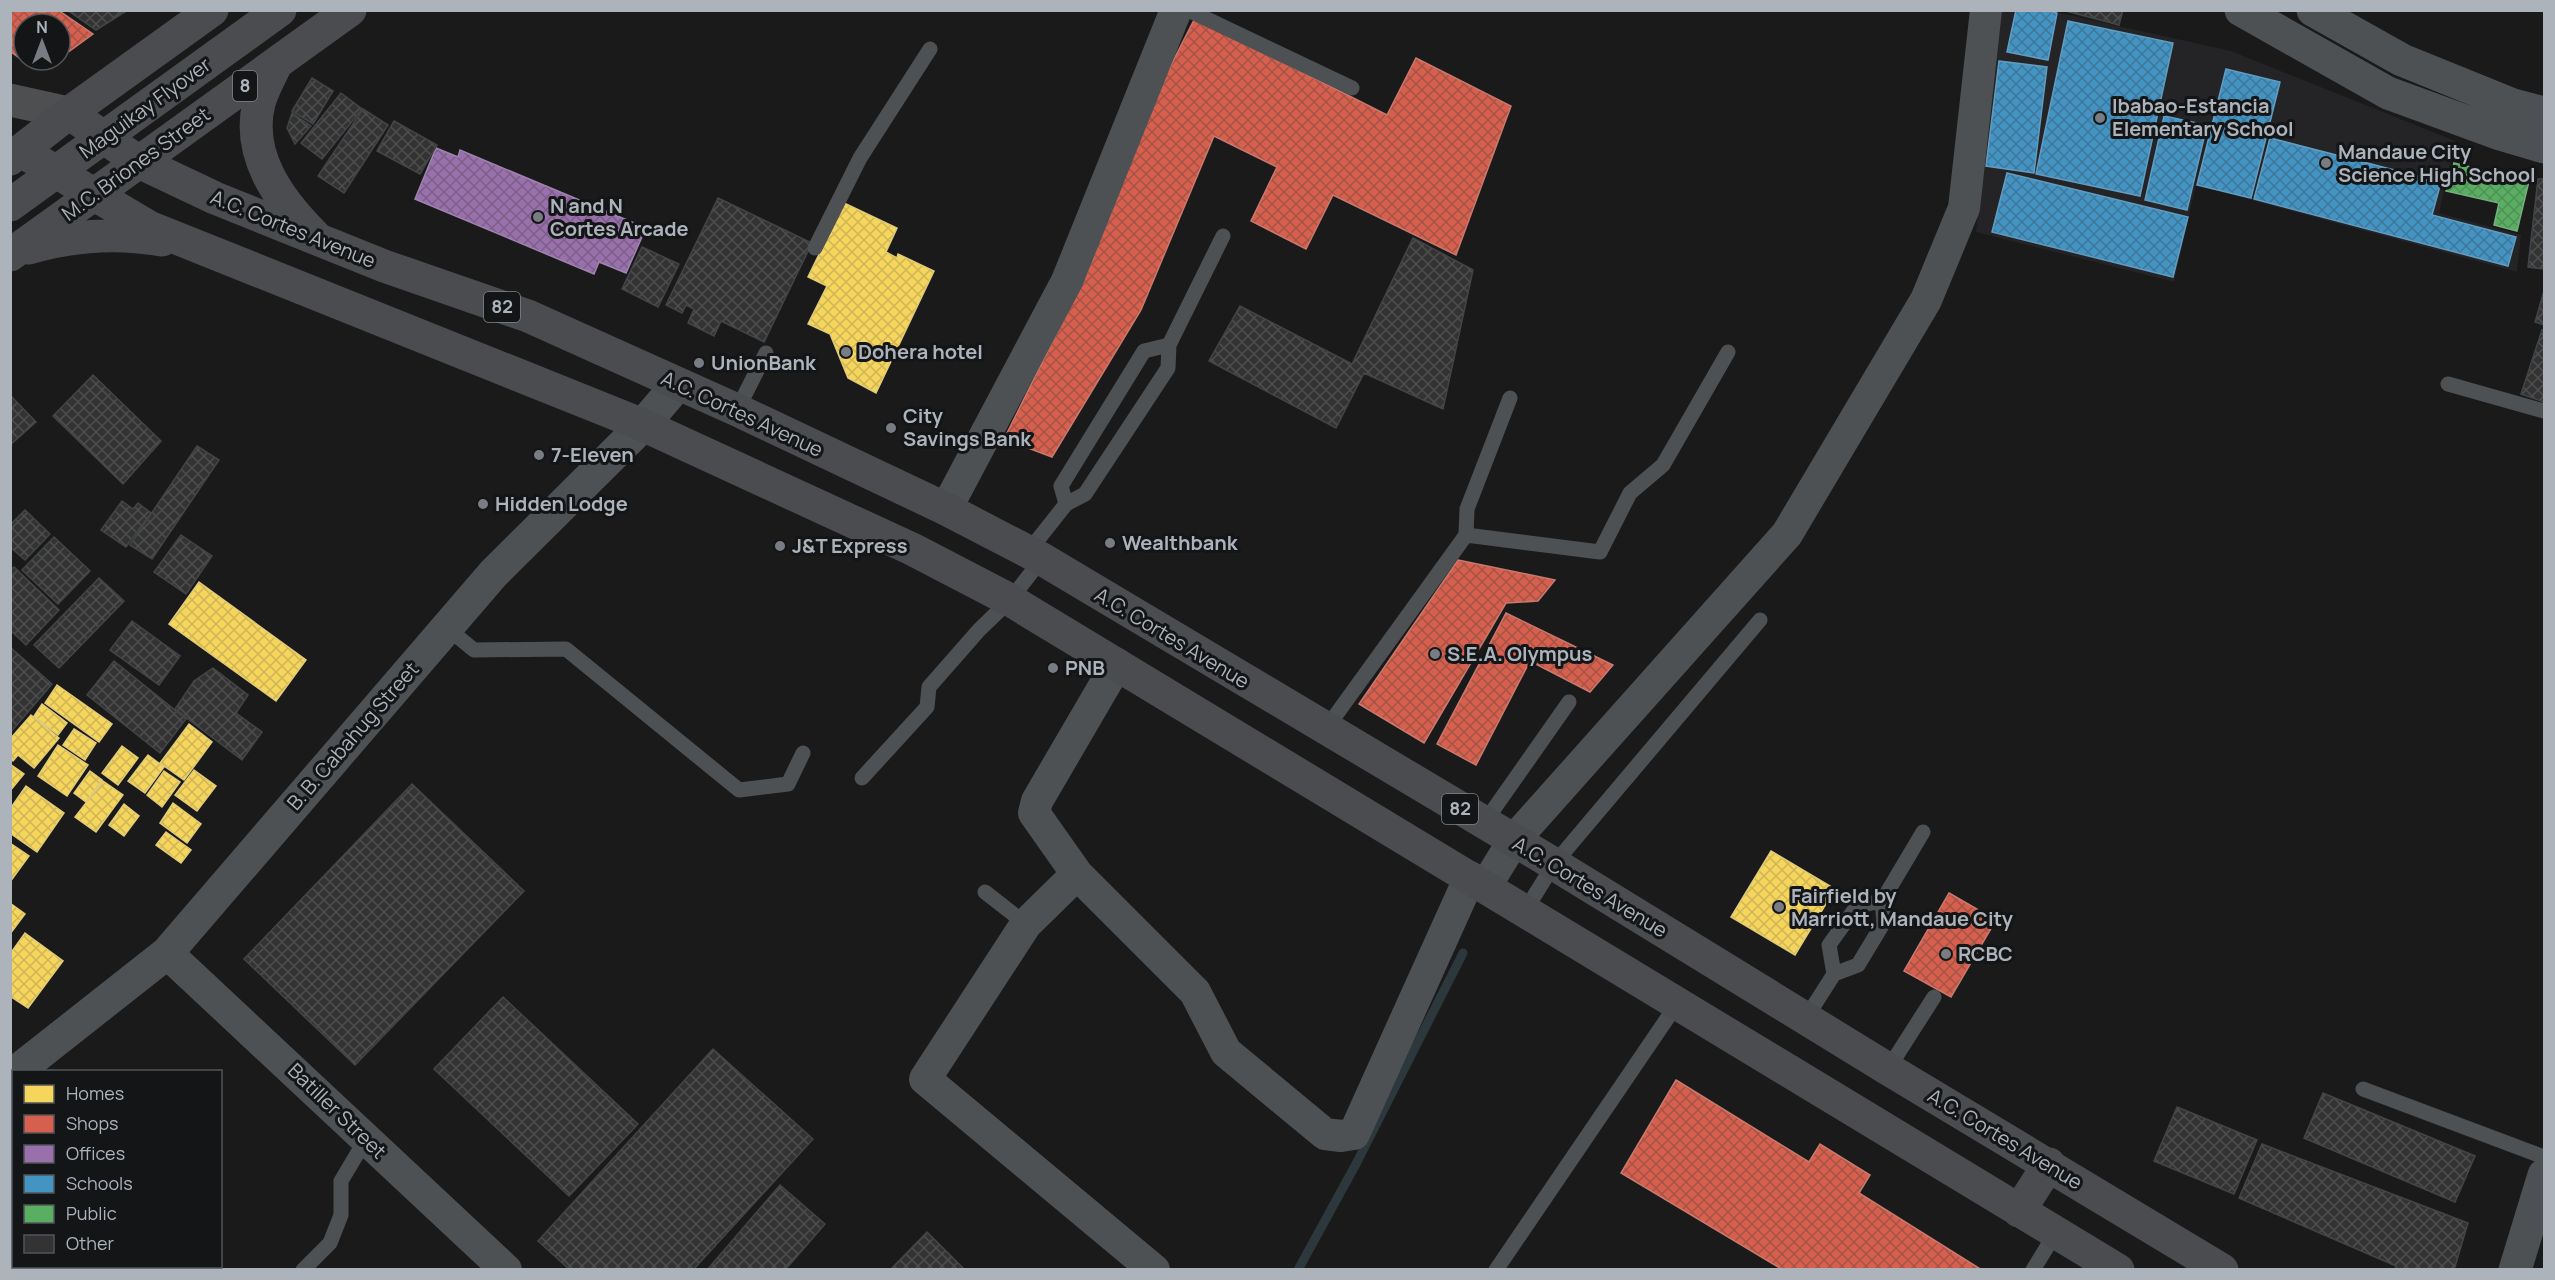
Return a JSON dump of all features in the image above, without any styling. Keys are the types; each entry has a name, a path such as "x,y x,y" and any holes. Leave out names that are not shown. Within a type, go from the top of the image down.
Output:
{"main road":[{"path":"212,10 188,20 69,113 14,149 149,226 644,425 912,549 1010,600 2118,1269"},
{"name":"Maguikay Flyover","path":"10,205 280,10"},
{"name":"M.C. Briones Street","path":"12,254 350,10"},
{"path":"276,64 262,94 258,112 256,131 262,162 284,202 322,242"},
{"path":"10,100 69,113"},
{"name":"A.C. Cortes Avenue","path":"69,113 139,162 215,198 322,242 528,316 737,410 946,509 1035,556 1554,864 1888,1070 2222,1269"},
{"path":"12,254 62,240 98,235 140,236 196,246"},
{"path":"2019,1211 2049,1164"}],"street":[{"path":"946,509 1067,281 1176,10"},
{"path":"1117,664 1037,801 1034,813 1077,874 1195,992 1226,1052 1325,1134 1341,1136 1354,1134 1477,882 1787,534 1926,300 1964,208 1986,10"},
{"path":"2241,10 2388,93 2500,134 2544,147"},
{"path":"2313,10 2402,60 2513,105 2544,112"},
{"path":"2500,134 2513,105"},
{"name":"B. B. Cabahug Street","path":"17,1070 167,953 493,574 644,425 678,385"},
{"path":"1077,874 1026,924 925,1079 1154,1269"},
{"name":"Batiller Street","path":"167,953 506,1269"},
{"path":"2515,1269 2544,1175"}],"lane":[{"path":"1188,10 1352,88"},
{"path":"815,248 860,158 930,49"},
{"path":"862,778 927,707 929,687 979,630 1010,600 1066,504 1085,494 1111,456 1168,368 1169,345 1222,236"},
{"path":"1066,504 1061,486 1144,351 1169,345"},
{"path":"1466,535 1600,552 1630,493 1663,465 1728,352"},
{"path":"737,410 766,353"},
{"path":"2448,384 2544,411"},
{"path":"1325,730 1466,535 1467,509 1510,398"},
{"path":"1087,443 1111,456"},
{"path":"1526,911 1554,864 1760,620"},
{"path":"446,627 474,650 566,649 739,790 788,784 803,753"},
{"path":"1484,823 1569,702"},
{"path":"1806,1018 1834,974 1858,965 1884,922 1882,901 1923,832"},
{"path":"985,892 1026,924"},
{"path":"1834,974 1829,945 1857,906 1882,901"},
{"path":"1888,1070 1934,998"},
{"path":"1496,1269 1677,1004"},
{"path":"2363,1089 2544,1157"},
{"path":"303,1269 330,1243 340,1215 340,1181 366,1139"},
{"path":"2033,1269 2056,1232"}],"shaded area":[{"name":"Ibabao-Estancia Elementary School","path":"2046,10 2231,51 2455,141 2439,213 2521,235 2517,272 2196,185 2174,282 1976,232 1998,11"}],"building: Homes":[{"path":"844,203 897,228 886,252 897,258 898,254 934,271 876,393 848,378 830,334 808,324 827,286 808,277"},
{"path":"199,582 306,660 276,701 169,624"},
{"path":"57,685 112,724 99,742 45,703"},
{"path":"42,704 67,723 58,735 34,716"},
{"path":"31,715 59,738 34,768 18,755 13,761 10,760 10,739"},
{"path":"189,724 212,742 184,780 160,763"},
{"path":"74,729 96,743 85,760 63,745"},
{"path":"58,745 88,765 67,796 38,776"},
{"path":"122,746 138,758 118,785 102,773"},
{"path":"148,755 164,767 145,793 128,781"},
{"path":"10,764 24,774 10,791"},
{"path":"194,770 216,786 197,811 175,795"},
{"path":"90,771 102,780 86,802 74,793"},
{"path":"164,771 180,782 162,807 147,795"},
{"path":"103,781 123,795 96,832 75,817"},
{"path":"26,786 64,813 37,852 10,833 10,809"},
{"path":"173,803 201,824 187,843 160,823"},
{"path":"124,804 139,816 124,836 109,825"},
{"path":"166,832 191,850 181,863 156,845"},
{"path":"10,843 29,856 10,882"},
{"path":"1771,851 1835,889 1795,955 1731,917"},
{"path":"10,903 25,914 10,934"},
{"path":"25,933 63,961 28,1008 10,996 10,954"}],"building: Shops":[{"path":"10,10 58,10 61,12 12,12 12,52 10,51"},
{"path":"1195,18 1387,115 1416,58 1511,106 1456,255 1333,195 1306,249 1251,221 1277,167 1214,136 1141,310 1052,457 1004,439 1089,268 1150,106"},
{"path":"72,20 93,34 72,49"},
{"name":"S.E.A. Olympus","path":"1458,560 1555,580 1538,601 1506,603 1424,743 1359,704"},
{"path":"1506,613 1613,665 1590,692 1530,661 1476,765 1437,744"},
{"path":"1949,893 1996,920 1951,997 1904,971"},
{"path":"1676,1080 1809,1162 1820,1144 1870,1175 1859,1193 1982,1270 1783,1270 1621,1173"}],"building: Offices":[{"name":"N and N Cortes Arcade","path":"436,148 458,157 460,150 646,228 626,273 599,262 594,274 415,199"}],"building: Schools":[{"path":"2016,10 2044,10 2057,13 2048,60 2007,52"},
{"path":"2068,21 2173,43 2140,196 2036,174"},
{"path":"1999,61 2047,67 2034,173 1986,166"},
{"path":"2226,69 2280,82 2251,198 2197,185"},
{"path":"2164,116 2207,125 2187,210 2145,200"},
{"path":"2270,138 2441,182 2432,215 2516,237 2508,266 2254,199"},
{"path":"2007,173 2188,217 2173,277 1992,232"}],"building: Public":[{"path":"2454,163 2529,181 2517,231 2494,225 2499,203 2446,191"}],"building: Other":[{"path":"67,10 128,10 96,30"},
{"path":"2062,10 2123,10 2119,25"},
{"path":"312,78 333,91 313,124 292,111"},
{"path":"341,93 362,109 322,159 301,143"},
{"path":"363,109 388,125 344,193 318,176"},
{"path":"292,113 311,126 295,144 287,128"},
{"path":"394,121 437,145 420,174 377,151"},
{"path":"2538,179 2544,179 2544,269 2528,267"},
{"path":"718,198 812,243 764,342 721,321 714,336 688,323 694,309 686,305 682,313 666,305"},
{"path":"1413,238 1473,270 1443,409 1364,373 1336,428 1209,361 1240,306 1352,364"},
{"path":"642,247 679,264 658,307 622,289"},
{"path":"2544,291 2544,325 2535,322"},
{"path":"2542,330 2544,331 2544,402 2521,394"},
{"path":"93,375 161,441 123,484 53,416"},
{"path":"10,395 36,422 10,445"},
{"path":"197,446 219,460 152,559 130,545"},
{"path":"122,501 133,509 138,503 151,513 126,547 101,530"},
{"path":"25,510 50,534 25,560 10,547 10,525"},
{"path":"181,535 212,556 186,594 154,572"},
{"path":"54,537 90,571 58,604 22,570"},
{"path":"14,567 59,610 26,645 10,630 10,570"},
{"path":"99,578 124,601 59,668 34,645"},
{"path":"132,621 180,656 159,685 110,650"},
{"path":"10,647 52,684 10,733"},
{"path":"114,661 186,719 160,753 87,695"},
{"path":"213,668 248,695 236,713 262,732 242,760 175,709 194,681"},
{"path":"412,784 524,891 355,1065 244,959"},
{"path":"503,997 638,1124 569,1196 434,1069"},
{"path":"713,1049 813,1139 693,1270 570,1270 538,1241"},
{"path":"2323,1093 2475,1156 2455,1202 2304,1138"},
{"path":"2177,1107 2257,1140 2234,1194 2154,1161"},
{"path":"2262,1144 2468,1223 2454,1270 2395,1270 2396,1266 2239,1198"},
{"path":"780,1185 825,1224 785,1270 707,1270"},
{"path":"927,1232 965,1270 890,1270"}],"waterway":[{"path":"1298,1270 1356,1164 1463,953"}],"place":[{"name":"Ibabao-Estancia Elementary School","path":"2100,118"},
{"name":"Mandaue City Science High School","path":"2326,163"},
{"name":"N and N Cortes Arcade","path":"538,217"},
{"name":"Dohera hotel","path":"846,352"},
{"name":"UnionBank","path":"699,363"},
{"name":"City Savings Bank","path":"891,428"},
{"name":"7-Eleven","path":"539,455"},
{"name":"Hidden Lodge","path":"483,504"},
{"name":"Wealthbank","path":"1110,543"},
{"name":"J&T Express","path":"780,546"},
{"name":"S.E.A. Olympus","path":"1435,654"},
{"name":"PNB","path":"1053,668"},
{"name":"Fairfield by Marriott, Mandaue City","path":"1779,907"},
{"name":"RCBC","path":"1946,954"}]}
